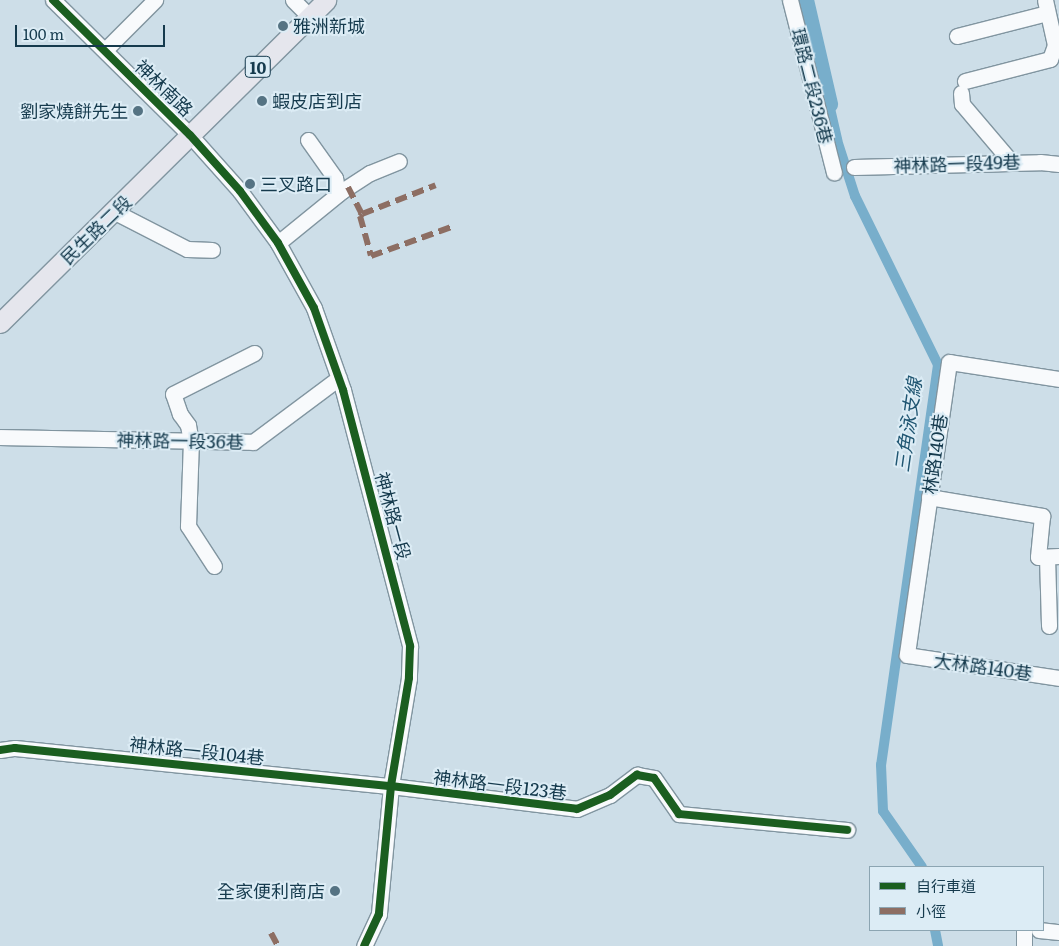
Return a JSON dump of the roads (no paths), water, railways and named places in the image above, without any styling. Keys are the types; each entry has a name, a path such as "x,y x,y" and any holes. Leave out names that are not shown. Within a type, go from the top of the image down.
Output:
{"main road":[{"name":"10","path":"190,135 326,0"},
{"name":"民生路二段","path":"0,323 115,212 190,135"}],"street":[{"name":"神林南路","path":"53,0 190,135"},
{"path":"105,50 155,0"},
{"path":"294,0 310,17"},
{"name":"環路二段236巷","path":"790,0 834,172"},
{"path":"957,36 1046,6 1055,45 1050,59 963,87 962,104 1012,163"},
{"name":"神林路一段","path":"190,135 240,191 278,243 314,308 339,378 410,646 409,678 391,786 379,914 364,946"},
{"path":"308,140 335,178 338,194"},
{"path":"278,243 338,194 370,173 399,161"},
{"name":"神林路一段49巷","path":"854,167 1012,163 1059,164"},
{"path":"115,212 187,249 212,250"},
{"path":"214,566 188,526 191,442 188,425 180,414 173,394 254,353"},
{"name":"林路140巷","path":"907,655 949,362 1059,379"},
{"name":"神林路一段36巷","path":"0,437 253,442 339,378"},
{"path":"929,497 1042,516 1038,557 1053,557 1049,626"},
{"name":"大林路140巷","path":"907,655 1059,678"},
{"name":"神林路一段104巷","path":"0,750 15,748 391,786"},
{"name":"神林路一段123巷","path":"391,786 577,809 610,795 637,775 654,778 679,814 847,830"},
{"path":"1044,930 1059,932"},
{"path":"1024,931 1024,946"}],"waterway":[{"name":"三角泳支線","path":"805,0 829,104"},
{"name":"三角泳支線","path":"829,104 837,140 855,196 938,365 881,765 883,811 921,866"},
{"name":"三角泳支線","path":"935,931 938,946"}],"place":[{"name":"雅洲新城","path":"283,26"},
{"name":"蝦皮店到店","path":"262,101"},
{"name":"劉家燒餅先生","path":"138,111"},
{"name":"三叉路口","path":"250,184"},
{"name":"全家便利商店","path":"335,891"}]}
